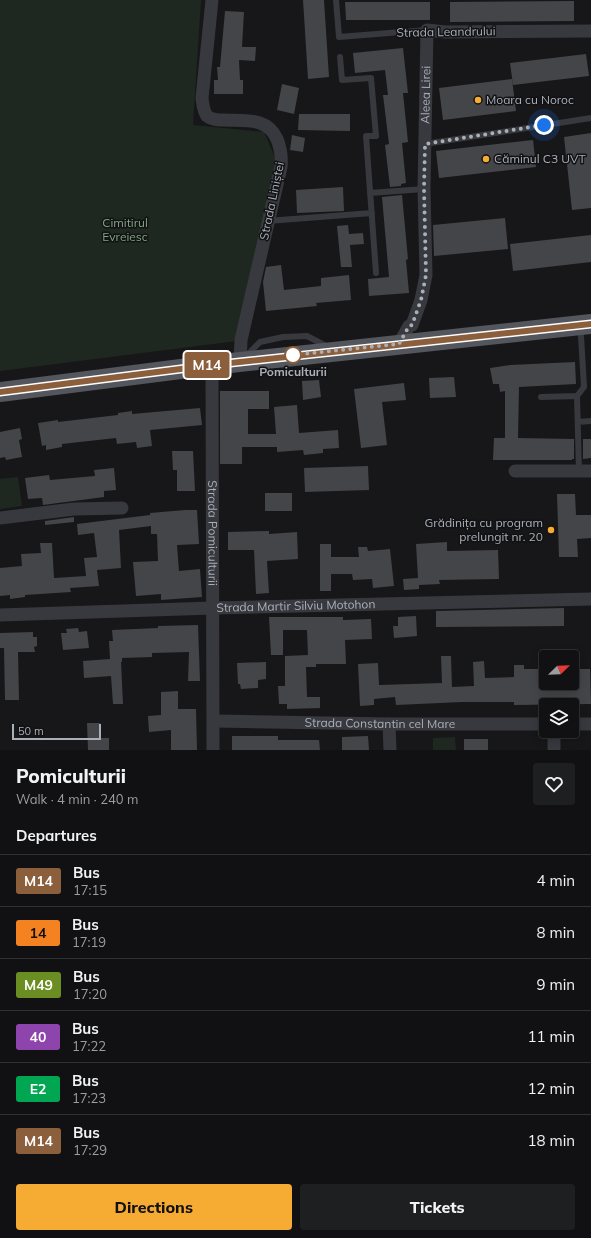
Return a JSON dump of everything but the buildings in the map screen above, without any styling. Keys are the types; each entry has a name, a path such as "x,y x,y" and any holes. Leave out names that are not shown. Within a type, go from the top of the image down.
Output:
{"main road":[{"path":"0,392 212,365 399,344 586,330"}],"street":[{"name":"Strada Liniștei","path":"212,0 202,98 204,112 215,120 254,121 262,123 275,135 279,145 282,161 267,221 241,340 240,362"},
{"name":"Strada Leandrului","path":"427,30 445,32 591,31"},
{"name":"Aleea Lirei","path":"399,344 409,326 412,325 421,300 426,275 424,189 427,30"},
{"name":"Strada Pomiculturii","path":"212,365 213,750"},
{"path":"515,471 585,471"},
{"path":"0,518 74,509 122,508"},
{"name":"Strada Martir Silviu Motohon","path":"0,615 213,608 591,599"},
{"name":"Strada Constantin cel Mare","path":"214,721 389,724 539,724"},
{"path":"389,724 390,750"},
{"path":"579,724 591,724"},
{"path":"554,738 554,750"}],"lane":[{"name":"Strada Leandrului","path":"336,0 339,37 427,30"},
{"path":"340,57 342,80 371,78 376,136 366,136 376,273"},
{"path":"425,144 591,118"},
{"path":"370,193 424,189"},
{"path":"267,221 372,213"},
{"path":"585,471 578,422 577,396 584,387 586,330"},
{"path":"541,397 577,396"},
{"path":"578,422 591,421"}],"green space":[{"name":"Cimitirul Evreiesc","path":"0,0 201,0 193,125 264,132 277,162 237,341 0,371"},
{"path":"18,477 22,506 0,509 0,479"},
{"path":"455,737 456,750 433,750 433,738"}],"bus line":[{"name":"M14","path":"0,392 212,365 591,324"}],"place":[{"name":"Moara cu Noroc","path":"478,100"},
{"name":"Căminul C3 UVT","path":"486,159"},
{"name":"Pomiculturii","path":"293,355"},
{"name":"Grădinița cu program prelungit nr. 20","path":"551,530"}],"route":[{"path":"293,355 399,344 409,326 412,325 421,300 426,275 424,189 425,144 544,125"}]}
